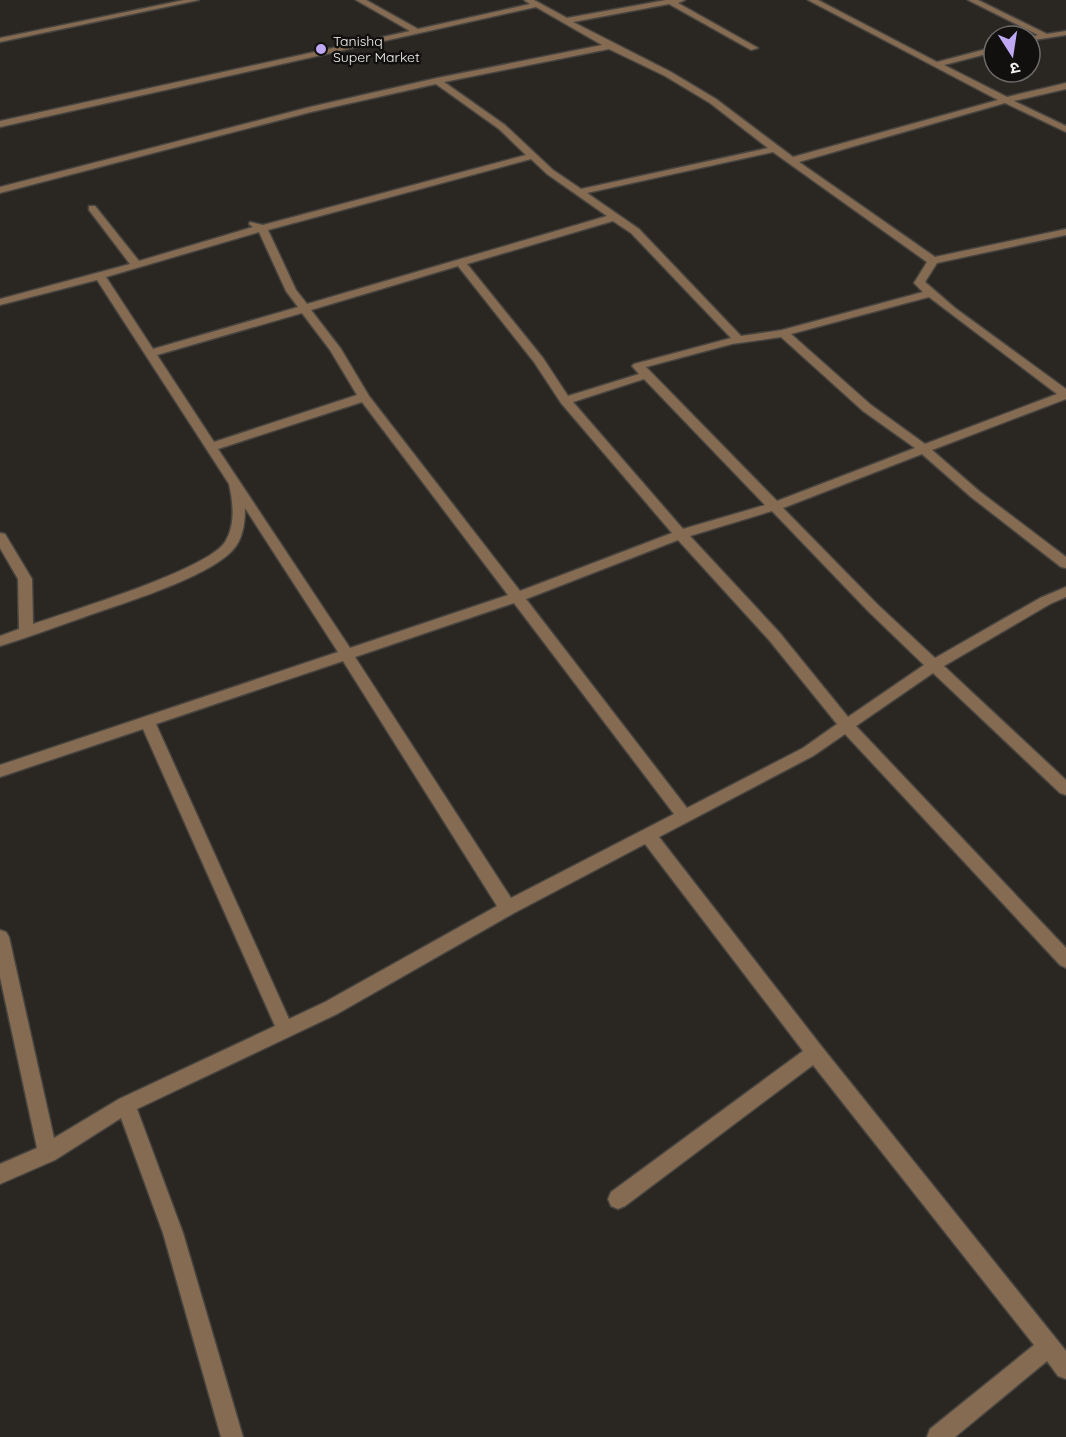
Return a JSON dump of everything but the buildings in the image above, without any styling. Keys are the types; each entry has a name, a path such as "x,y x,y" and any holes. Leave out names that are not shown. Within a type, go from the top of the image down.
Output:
{"street":[{"path":"0,40 195,0"},
{"path":"360,0 418,32"},
{"path":"812,0 1066,129"},
{"path":"972,0 1045,36"},
{"path":"566,21 673,1 754,48"},
{"path":"0,124 418,32 532,2 610,46 668,74 713,101 791,161 933,261"},
{"path":"1042,37 1066,33"},
{"path":"0,190 299,113 437,81 610,46"},
{"path":"936,64 982,52"},
{"path":"437,81 502,128 550,172 635,231 739,340"},
{"path":"791,161 1006,100 1066,86"},
{"path":"581,192 775,149"},
{"path":"0,302 100,276 257,225 533,156"},
{"path":"92,208 136,264"},
{"path":"149,354 462,264 615,217"},
{"path":"257,225 291,291 335,349 364,397 684,816"},
{"path":"1066,232 933,261 919,283 1066,395"},
{"path":"462,264 539,360 565,401 774,636 847,726 1066,960"},
{"path":"100,276 347,655 508,908"},
{"path":"932,293 783,333 739,340 638,366 873,608 1066,789"},
{"path":"783,333 867,408 908,435 975,494 1066,564"},
{"path":"565,401 646,375"},
{"path":"0,771 148,723 516,597 681,534 776,506 1066,395"},
{"path":"211,447 364,397"},
{"path":"0,641 192,571 228,548 237,529 240,506 236,484"},
{"path":"0,537 25,579 26,632"},
{"path":"0,1174 48,1153 126,1105 331,1008 508,908 649,837 684,816 808,752 934,665 1045,601 1066,592"},
{"path":"148,723 285,1029"},
{"path":"649,837 815,1053 1066,1368"},
{"path":"0,937 48,1153"},
{"path":"618,1199 815,1053"},
{"path":"126,1105 173,1233 232,1437"},
{"path":"938,1437 1049,1346"}],"place":[{"name":"Tanishq Super Market","path":"321,49"}]}
